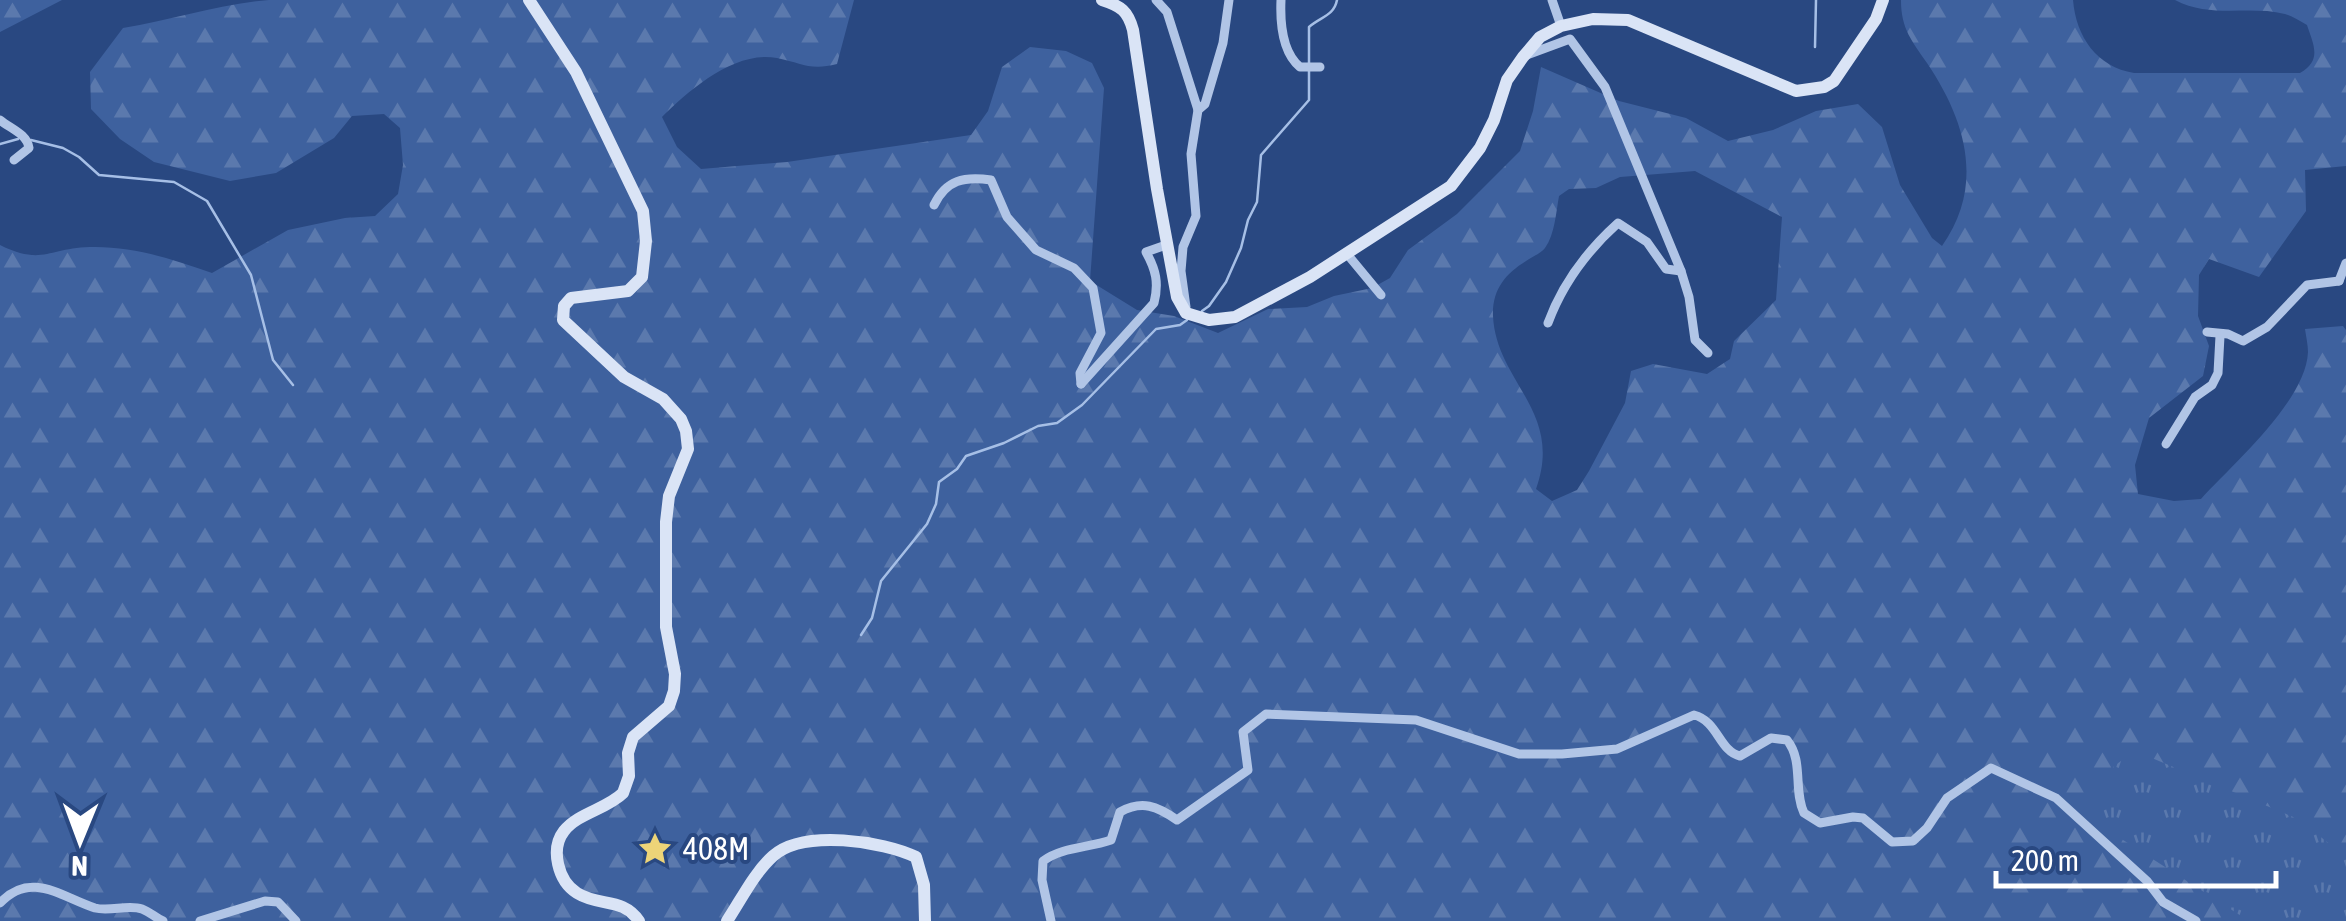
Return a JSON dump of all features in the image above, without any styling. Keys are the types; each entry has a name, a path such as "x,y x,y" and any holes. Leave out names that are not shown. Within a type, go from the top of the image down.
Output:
{"street":[{"path":"530,0 576,72 638,197 646,241 642,277 628,290 570,298 564,306 563,320 624,377 662,399 681,419 686,431 688,449 669,496 666,522 666,627 675,674 672,700 633,737 624,793 569,826 558,840 556,852 562,876 575,892 620,904 640,921"},
{"path":"1102,0 1129,14 1134,30 1177,298 1186,313 1210,320 1235,317 1347,254 1451,186 1480,148 1508,80 1524,56 1540,37 1561,26 1593,18 1641,23 1768,81 1796,91 1810,90 1834,81 1876,20 1883,0"},
{"path":"1156,0 1167,12 1198,110 1190,154 1196,216 1183,247 1181,271 1186,313"},
{"path":"1198,110 1205,104 1229,0"},
{"path":"1552,0 1561,26"},
{"path":"1279,1 1288,53 1296,65 1313,68"},
{"path":"1524,56 1566,39 1572,41 1605,87 1681,271 1695,340 1708,353"},
{"path":"0,120 27,140 29,148 14,160"},
{"path":"934,205 942,188 978,178 991,180 1006,218 1036,250 1074,268 1093,288 1101,334 1080,373 1081,384 1154,303 1156,273 1146,252 1166,246"},
{"path":"1548,323 1556,299 1618,224 1647,242 1666,269 1681,271"},
{"path":"1347,254 1381,295"},
{"path":"2338,281 2346,263"},
{"path":"2338,281 2346,292"},
{"path":"2208,332 2228,334 2243,341 2267,327 2307,285 2338,281"},
{"path":"2166,444 2195,397 2212,385 2218,372 2220,336"},
{"path":"1051,921 1042,880 1043,861 1055,852 1111,840 1120,812 1134,805 1162,809 1176,820 1212,798 1248,770 1243,732 1266,714 1416,720 1519,754 1617,749 1694,716 1704,718 1731,754 1740,756 1771,738 1786,740 1794,749 1804,813 1820,822 1863,818 1892,842 1905,843 1918,838 1947,798 1992,768 2056,798 2138,872 2163,902 2196,921"},
{"path":"727,921 772,857 789,844 824,842 894,846 916,857 922,868 924,921"},
{"path":"0,903 8,894 32,886 53,888 100,910 141,908 163,921"},
{"path":"200,921 265,901 278,902 296,921"}],"green space":[{"path":"0,0 62,0 0,32"},
{"path":"854,0 837,64 813,66 761,57 745,60 699,84 662,117 677,147 701,169 787,162 971,135 988,111 1002,67 1030,47 1066,51 1092,63 1104,88 1090,281 1137,310 1174,316 1218,333 1268,309 1307,307 1372,288 1390,278 1408,250 1457,214 1520,151 1541,67 1619,101 1686,118 1728,141 1773,130 1816,111 1858,104 1882,127 1900,185 1932,238 1942,246 1963,200 1965,153 1952,107 1905,27 1901,0 2073,0 2084,38 2099,57 2121,70 2300,73 2314,58 2307,25 2285,14 2202,9 2175,0 2346,0 2346,166 2305,170 2306,211 2259,277 2209,259 2199,275 2198,316 2209,346 2203,376 2149,418 2135,465 2138,494 2174,501 2201,499 2266,431 2295,391 2308,352 2305,329 2343,326 2346,330 2346,921 0,921 0,245 36,255 90,247 122,249 212,273 288,230 375,216 398,194 403,165 400,128 384,114 352,116 334,138 276,173 230,181 154,162 120,139 91,109 90,72 123,28 250,2","holes":["1695,171 1782,217 1776,300 1734,341 1730,359 1707,374 1653,364 1631,371 1625,403 1577,490 1552,501 1536,489 1542,438 1497,339 1493,307 1506,277 1545,248 1555,223 1559,196 1569,189 1596,188 1620,177"]},
{"path":"2135,751 2298,819 2346,857 2346,921 2249,921 2092,820 2114,766"}],"waterway":[{"path":"1202,311 1226,282 1241,248 1257,202 1261,155 1309,100 1309,27 1330,13 1337,0"},
{"path":"1815,47 1816,0"},
{"path":"0,144 18,139"},
{"path":"31,140 63,148 99,175 174,182 207,201 251,275 273,360 293,385"},
{"path":"861,635 872,618 881,581 927,524 936,504 939,482 957,469 966,456 1038,426 1057,423 1082,405 1156,329 1187,320"}],"place":[{"name":"408M","path":"655,849"}]}
